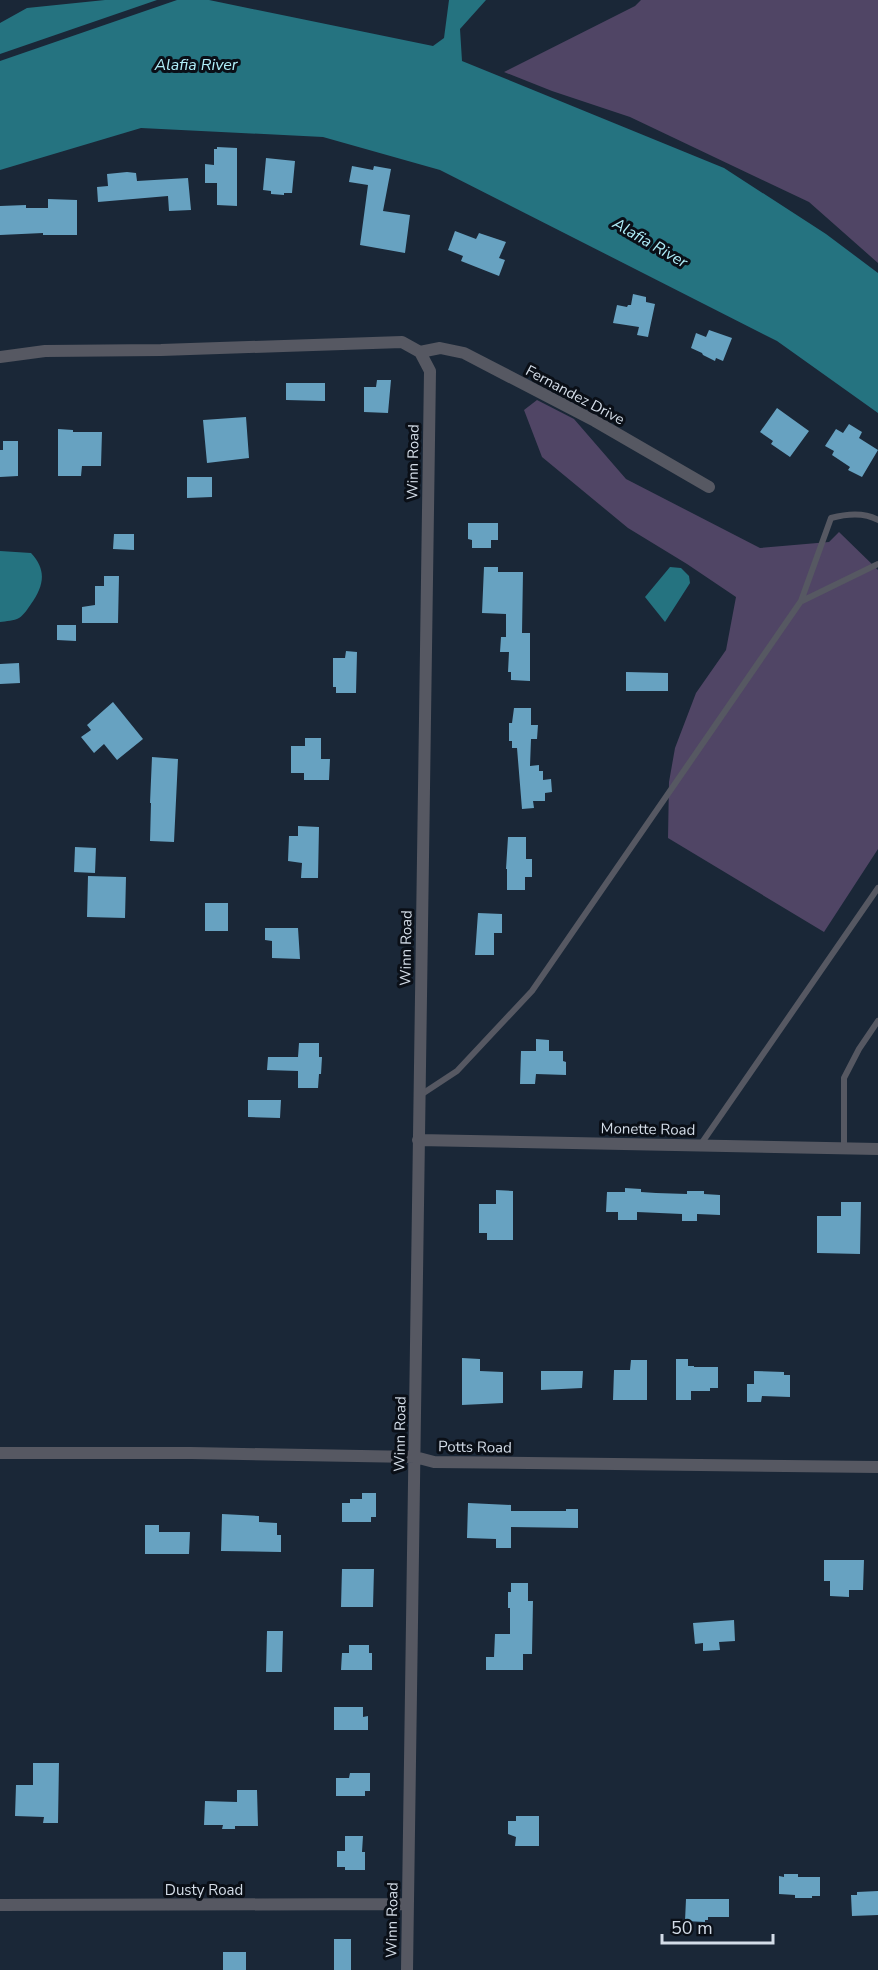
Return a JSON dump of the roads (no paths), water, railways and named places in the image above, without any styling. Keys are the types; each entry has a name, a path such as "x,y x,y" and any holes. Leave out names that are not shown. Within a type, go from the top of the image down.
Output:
{"street":[{"path":"0,357 45,351 161,350 402,342 420,352"},
{"name":"Fernandez Drive","path":"420,352 440,348 464,353 594,421 709,487"},
{"name":"Winn Road","path":"407,1970 430,371 420,352"},
{"name":"Monette Road","path":"418,1140 878,1149"},
{"name":"Potts Road","path":"0,1453 191,1453 415,1457 434,1462 878,1467"},
{"name":"Dusty Road","path":"0,1905 408,1904"}],"lane":[{"path":"418,1096 457,1071 532,991 801,601 831,518 858,515 871,516 878,520"},
{"path":"801,601 878,564"},
{"path":"701,1145 878,888"},
{"path":"844,1148 844,1078 859,1049 878,1021"}],"water":[{"path":"105,0 157,0 0,54 0,23 27,8"},
{"name":"Alafia River","path":"177,0 209,0 433,46 444,38 449,0 486,0 460,29 462,61 724,168 826,234 878,273 878,413 777,341 440,170 323,137 141,128 0,170 0,61"},
{"path":"0,551 31,553 40,566 42,578 39,591 23,615 15,620 0,622"},
{"path":"670,567 681,568 689,576 690,583 665,622 645,597"}]}
